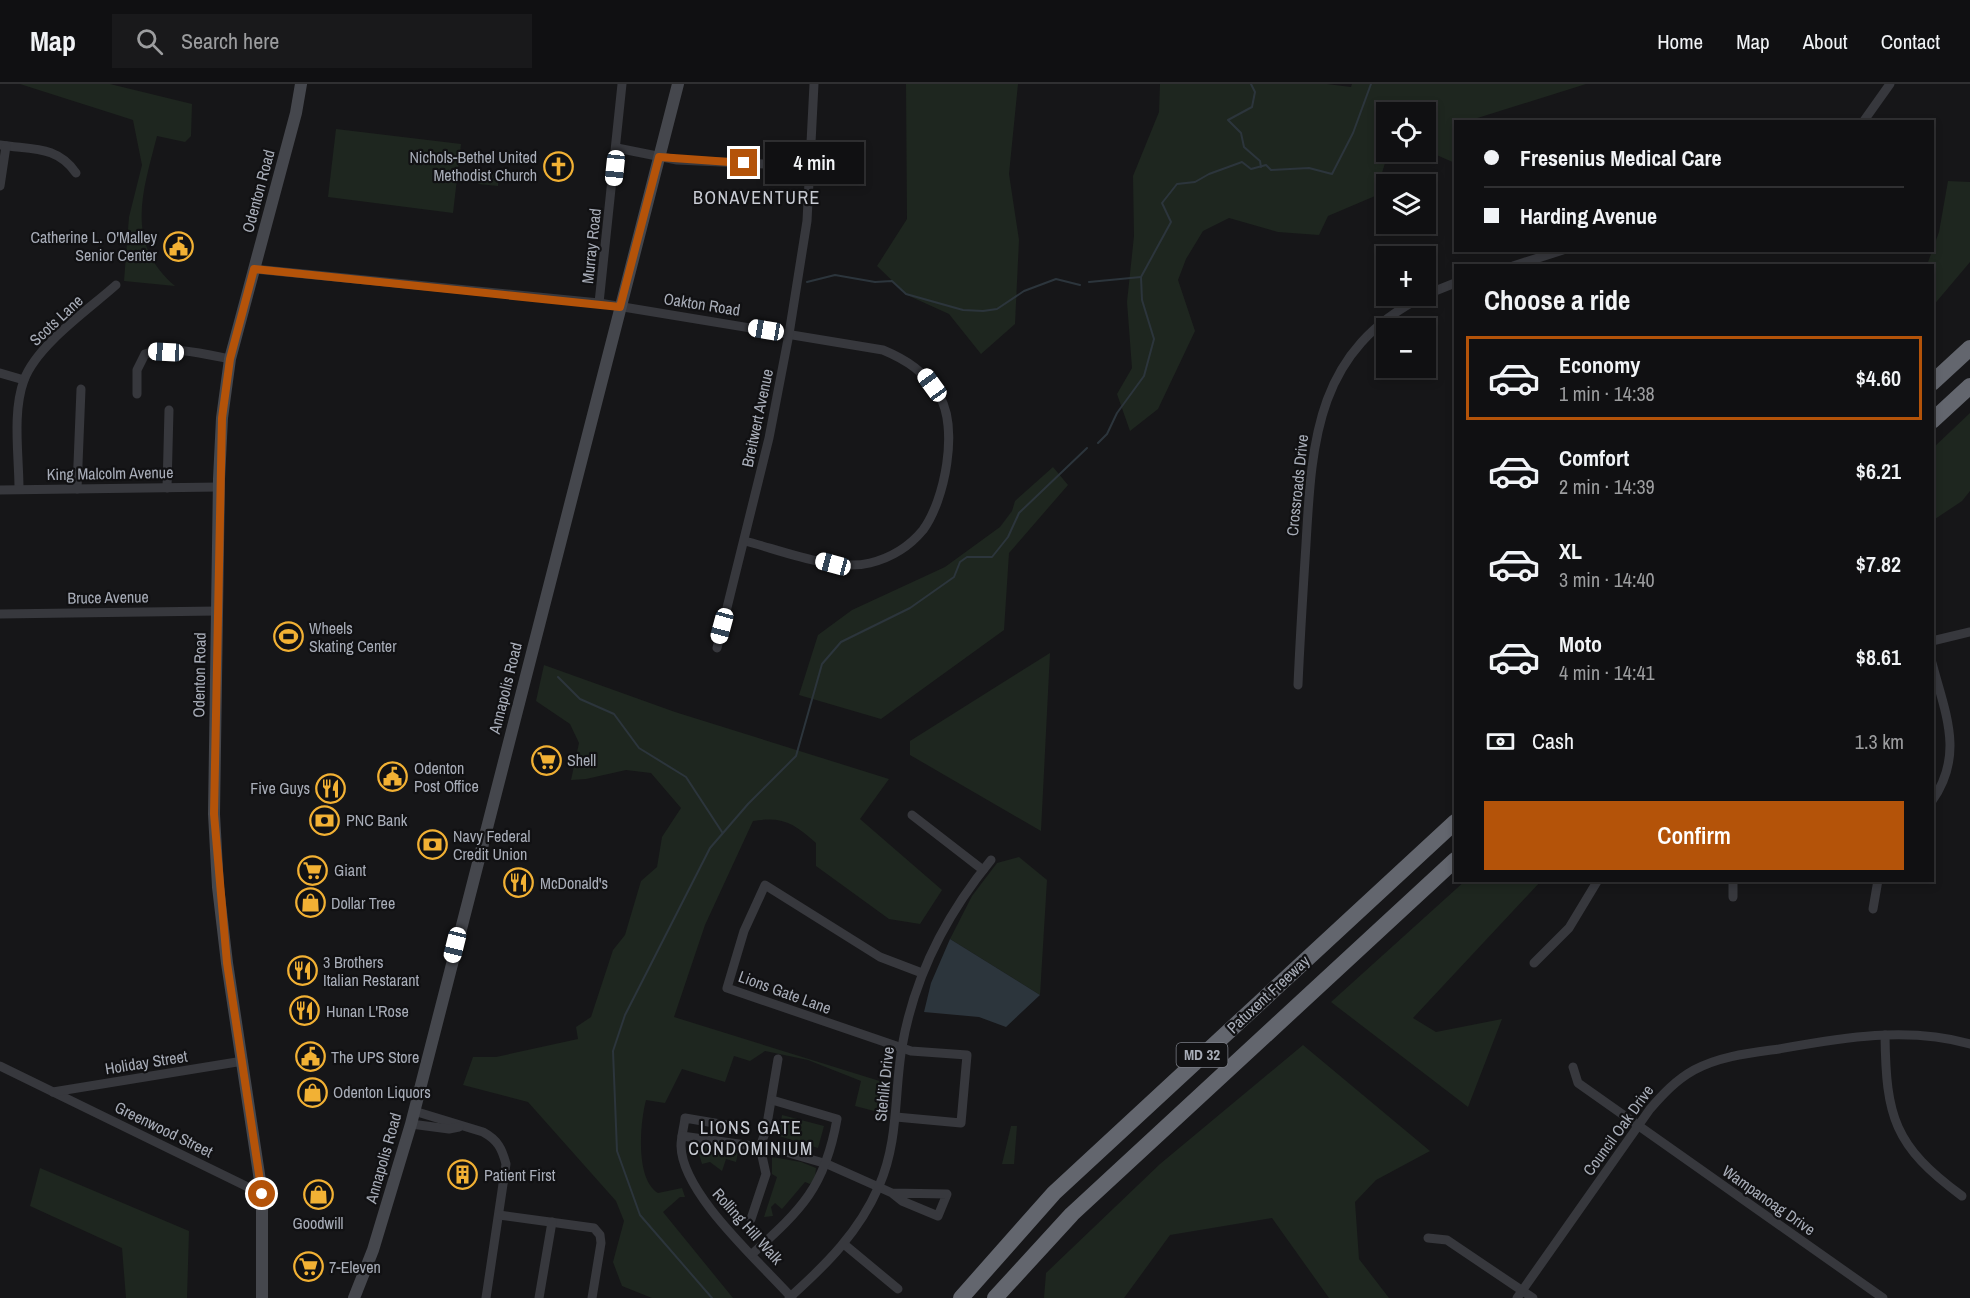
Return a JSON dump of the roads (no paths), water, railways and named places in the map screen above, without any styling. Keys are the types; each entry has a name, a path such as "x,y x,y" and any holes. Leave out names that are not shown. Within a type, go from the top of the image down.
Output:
{"highway":[{"path":"1934,381 1970,348"},
{"path":"1934,419 1970,386"},
{"name":"Patuxent Freeway","path":"961,1298 1018,1230 1070,1177 1454,823"},
{"name":"Patuxent Freeway","path":"996,1298 1035,1252 1120,1168 1454,861"}],"main road":[{"name":"Odenton Road","path":"264,1298 262,1194 227,963 215,835 219,487 222,418 230,359 296,113 301,84"},
{"name":"Annapolis Road","path":"354,1298 373,1250 412,1118 678,84"}],"street":[{"name":"Murray Road","path":"600,303 617,148 621,84"},
{"name":"Breitwert Avenue","path":"717,648 769,438 789,334 807,222 814,84"},
{"path":"1864,120 1890,84"},
{"path":"0,186 3,146 53,152 67,160 76,173"},
{"path":"617,148 659,157 811,166"},
{"path":"1519,264 1557,252"},
{"name":"Oakton Road","path":"254,269 600,303 883,350 907,360 924,375 940,396 947,416 949,440 941,489 932,515 913,541 886,558 868,564 833,564 745,541"},
{"name":"Crossroads Drive","path":"1436,290 1454,283"},
{"name":"Scots Lane","path":"19,489 18,405 24,380 40,354 116,285"},
{"name":"Crossroads Drive","path":"1298,685 1311,468 1321,415 1343,366 1362,342 1393,314 1406,306"},
{"path":"137,394 138,370 145,354 162,351 230,359"},
{"path":"0,373 24,380"},
{"path":"77,489 81,389"},
{"path":"167,488 169,410"},
{"name":"King Malcolm Avenue","path":"0,490 219,487"},
{"name":"Bruce Avenue","path":"0,614 217,610"},
{"path":"1934,641 1970,632"},
{"path":"1934,671 1950,734 1952,753 1948,775 1934,798"},
{"path":"912,815 983,870"},
{"name":"Stehlik Drive","path":"791,1298 845,1245 861,1221 879,1186 891,1149 902,1048 922,973 941,932 991,860"},
{"path":"1534,963 1576,919 1597,882"},
{"path":"1733,882 1733,897"},
{"path":"1872,909 1878,882"},
{"name":"Lions Gate Lane","path":"902,1048 727,988 744,932 765,885 880,957 922,973"},
{"path":"1885,1035 1887,1094 1897,1126 1916,1158 1932,1174 1962,1196"},
{"name":"Council Oak Drive","path":"1520,1294 1638,1126 1667,1090 1696,1070 1733,1056 1885,1035 1930,1036 1970,1044"},
{"path":"896,1117 961,1123 967,1056 902,1048"},
{"path":"752,1219 766,1174 760,1147 772,1100 778,1059"},
{"name":"Holiday Street","path":"53,1092 243,1061"},
{"name":"Greenwood Street","path":"0,1066 262,1194"},
{"name":"Wampanoag Drive","path":"1573,1067 1578,1083 1883,1298"},
{"path":"752,1254 802,1206 827,1164 837,1119 772,1100"},
{"path":"412,1118 449,1129 459,1127 493,1137 503,1152 506,1164 486,1298"},
{"path":"738,1127 686,1118 682,1136 760,1147 827,1164 879,1186 902,1201 938,1216 947,1194 892,1193"},
{"name":"Rolling Hill Walk","path":"682,1136 681,1148 696,1189 791,1298"},
{"path":"499,1215 594,1228 600,1235 602,1243 592,1298"},
{"path":"539,1298 552,1222"},
{"path":"1428,1238 1447,1240 1520,1294 1533,1298"},
{"path":"845,1245 898,1289"}],"waterway":[{"path":"1251,84 1255,92 1252,107 1228,120 1241,133 1244,147 1260,161 1261,167"},
{"path":"1098,443 1107,434 1117,413 1144,376 1154,339 1142,300 1141,277 1171,222 1162,203 1177,184 1195,182 1209,174 1242,162 1251,169 1266,165 1271,170 1309,168 1332,174 1353,133 1371,84"},
{"path":"807,282 835,275 875,282 892,281 906,294 963,310 983,311 997,309 1024,291 1056,279 1080,285"},
{"path":"1089,282 1141,277"},
{"path":"712,1298 640,1215 617,1151 613,1051 625,1015 710,848 748,804 796,756 822,664 841,642 910,608 954,577 960,562 967,557 992,557 1008,537 1019,513 1087,448"},
{"path":"558,677 580,699 614,714 639,748 686,777 722,832"}],"place":[{"name":"Nichols-Bethel United Methodist Church","path":"558,166"},
{"name":"Catherine L. O'Malley Senior Center","path":"178,246"},
{"name":"Wheels Skating Center","path":"288,637"},
{"name":"Shell","path":"546,760"},
{"name":"Odenton Post Office","path":"393,777"},
{"name":"Five Guys","path":"331,788"},
{"name":"PNC Bank","path":"325,820"},
{"name":"Navy Federal Credit Union","path":"432,845"},
{"name":"Giant","path":"313,870"},
{"name":"McDonald's","path":"519,883"},
{"name":"Dollar Tree","path":"310,903"},
{"name":"3 Brothers Italian Restarant","path":"302,971"},
{"name":"Hunan L'Rose","path":"305,1011"},
{"name":"The UPS Store","path":"310,1057"},
{"name":"Odenton Liquors","path":"312,1092"},
{"name":"Patient First","path":"463,1175"},
{"name":"Goodwill","path":"318,1195"},
{"name":"7-Eleven","path":"308,1267"}],"district":[{"name":"BONAVENTURE","path":"757,198"},
{"name":"LIONS GATE CONDOMINIUM","path":"751,1138"}]}
